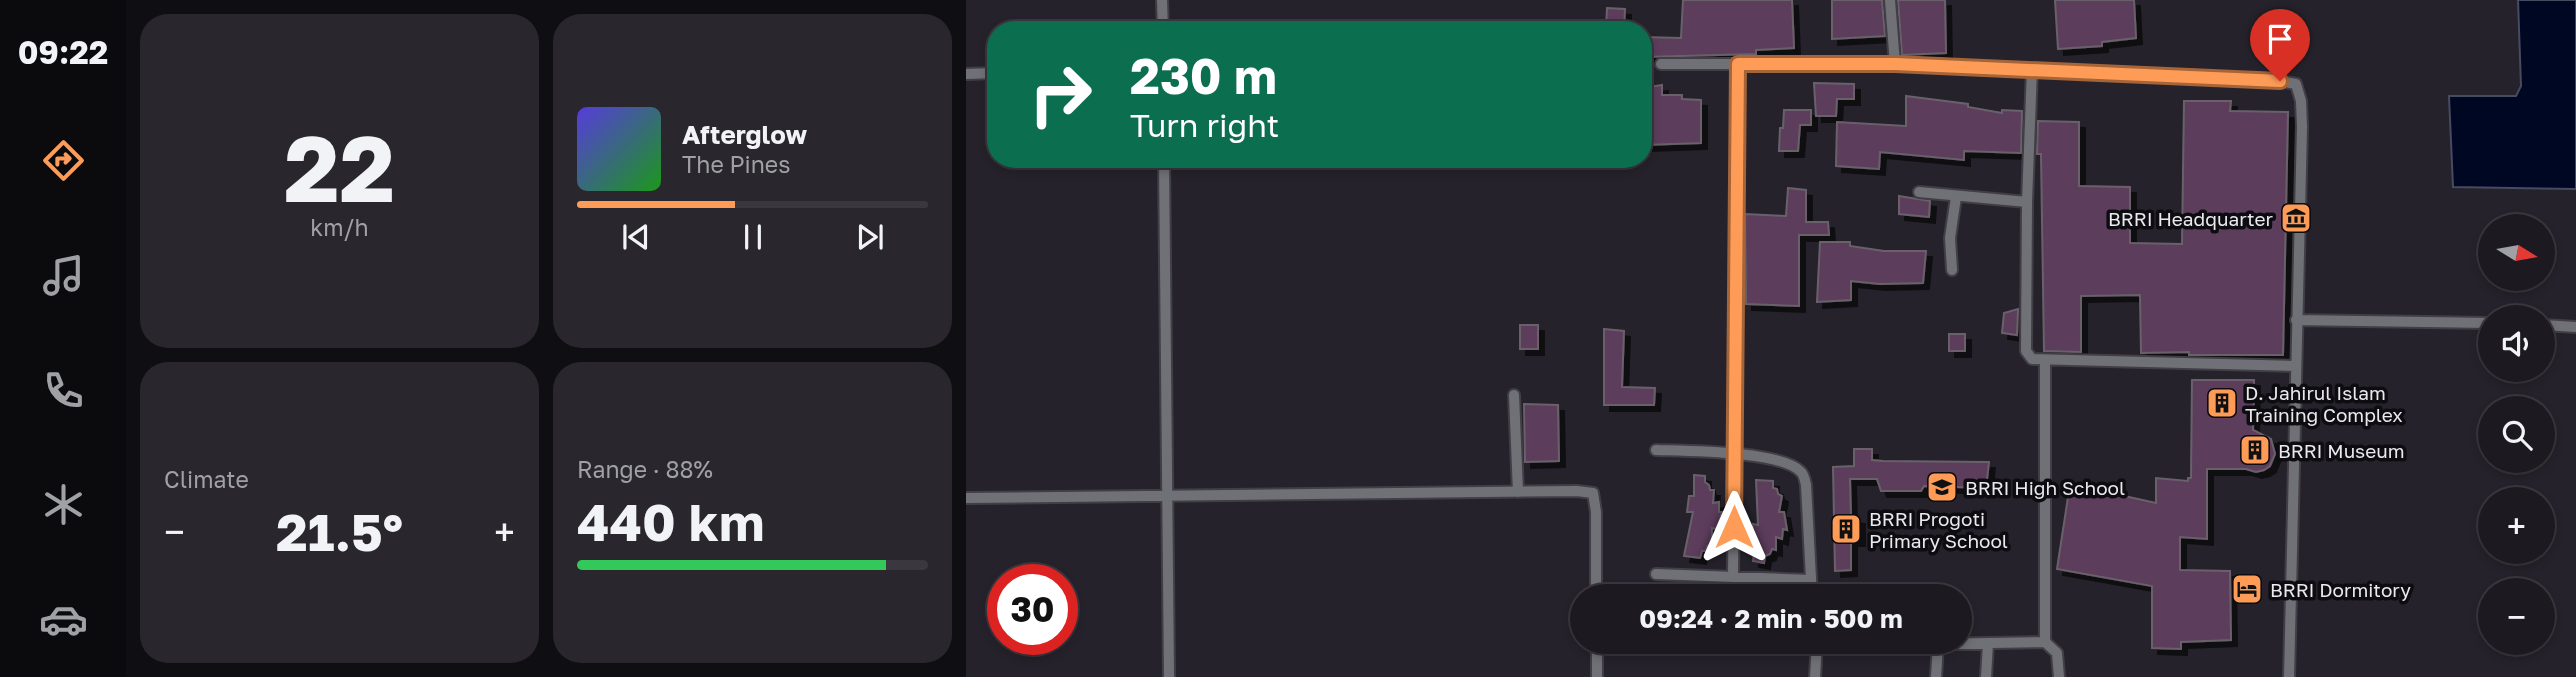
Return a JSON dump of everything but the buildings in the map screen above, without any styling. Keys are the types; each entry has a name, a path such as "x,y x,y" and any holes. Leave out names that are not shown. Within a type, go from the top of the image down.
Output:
{"street":[{"path":"1162,0 1163,21"},
{"path":"1890,0 1895,64"},
{"path":"1661,64 1895,64 2280,81 2296,84 2301,101 2301,127 2290,677"},
{"path":"1734,577 1738,64"},
{"path":"2032,69 2027,202 2026,351 2032,359 2296,366"},
{"path":"966,74 987,73"},
{"path":"1164,168 1169,677"},
{"path":"1919,192 2027,202"},
{"path":"1952,270 1950,238 1956,197"},
{"path":"2296,320 2478,323"},
{"path":"2555,326 2576,327"},
{"path":"2045,360 2045,642"},
{"path":"1514,395 1518,492"},
{"path":"1656,450 1734,452 1793,465 1802,472 1806,485 1811,584"},
{"path":"966,498 1577,491 1593,493 1596,512 1596,584"},
{"path":"1656,574 1811,580"},
{"path":"1972,643 2045,642 2057,653 2059,677"},
{"path":"1986,677 1988,643"},
{"path":"1597,654 1597,677"},
{"path":"1815,677 1817,654"},
{"path":"1936,677 1937,654"}],"water":[{"path":"2518,0 2576,0 2576,189 2453,187 2449,96 2516,96 2521,86"}],"place":[{"name":"BRRI Headquarter","path":"2296,218"},
{"name":"D. Jahirul Islam Training Complex","path":"2222,403"},
{"name":"BRRI Museum","path":"2255,450"},
{"name":"BRRI High School","path":"1942,487"},
{"name":"BRRI Progoti Primary School","path":"1846,529"},
{"name":"BRRI Dormitory","path":"2247,589"}],"route":[{"path":"1734,527 1738,64 1895,64 2280,81"}]}
